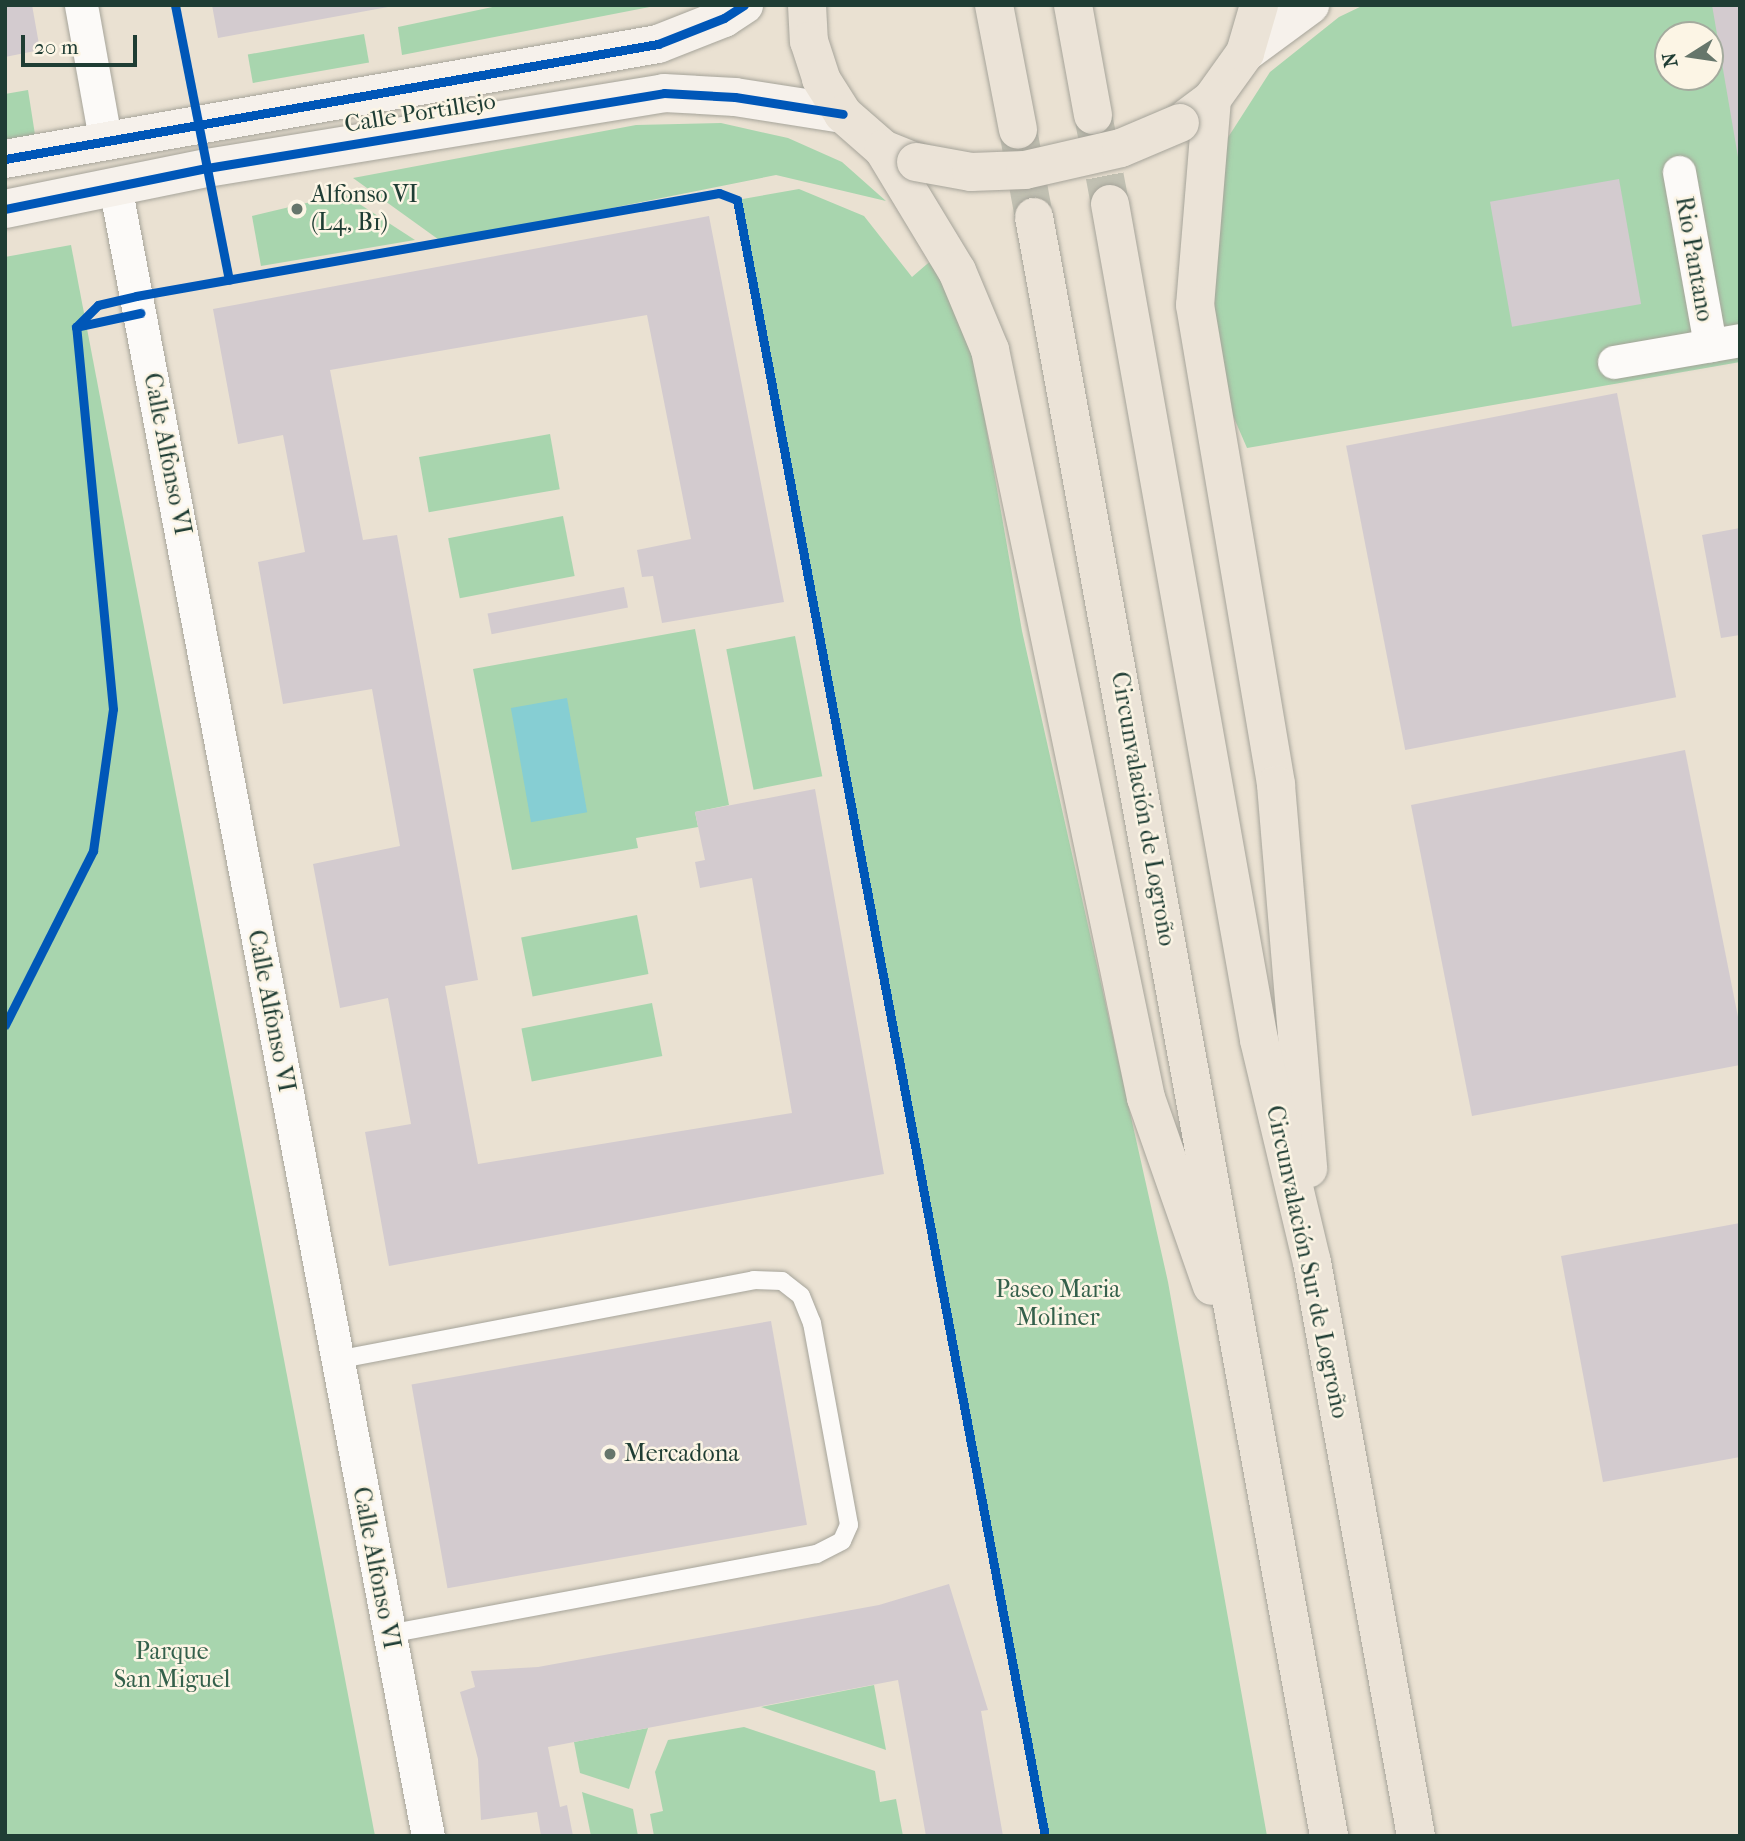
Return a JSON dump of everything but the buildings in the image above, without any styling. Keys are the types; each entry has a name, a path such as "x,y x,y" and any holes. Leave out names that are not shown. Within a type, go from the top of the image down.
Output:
{"main road":[{"name":"Calle Portillejo","path":"5,159 105,139 658,44 724,18 744,5"},
{"path":"807,5 809,41 817,66 843,114 900,156 971,172 1025,170 1121,148 1180,123 1212,99 1245,53 1310,5"},
{"path":"995,5 1018,130"},
{"path":"1073,5 1093,115"},
{"path":"1245,53 1259,5"},
{"name":"Calle Portillejo","path":"5,209 115,186 664,93 735,97 843,114"},
{"path":"1212,99 1195,305 1276,785 1305,1103 1312,1262"},
{"path":"900,156 957,271 990,350 1146,1098 1252,1402 1329,1836"},
{"name":"Circunvalación Sur de Logroño","path":"1110,204 1259,1040 1312,1262 1416,1836"},
{"name":"Circunvalación de Logroño","path":"1034,217 1252,1402"}],"street":[{"path":"81,5 105,139"},
{"name":"Rio Pantano","path":"1679,172 1725,343"},
{"name":"Calle Alfonso VI","path":"115,186 428,1836"},
{"path":"1614,362 1725,343"}],"lane":[{"path":"336,1360 754,1280 782,1281 801,1296 812,1324 849,1525 842,1541 816,1554 388,1634"}],"green space":[{"path":"502,5 660,5 402,55 398,27"},
{"path":"1364,5 1740,5 1740,362 1247,448 1231,411 1217,352 1212,249 1227,139 1270,72 1339,17"},
{"path":"364,34 369,63 253,83 248,54"},
{"path":"28,90 36,141 5,147 5,94"},
{"path":"721,123 788,138 842,162 886,201 776,175 442,242 353,178 636,125"},
{"name":"Paseo Maria Moliner","path":"799,189 864,216 912,277 934,258 973,352 1022,631 1168,1282 1267,1836 1045,1836 737,200"},
{"path":"344,194 415,240 261,266 252,216"},
{"name":"Parque San Miguel","path":"71,245 375,1836 5,1836 5,257"},
{"path":"550,434 560,489 429,512 419,457"},
{"path":"563,516 575,576 460,598 448,538"},
{"path":"695,629 729,805 695,812 698,827 636,838 638,848 512,870 473,669"},
{"path":"795,636 822,776 754,790 726,649"},
{"path":"637,915 648,974 533,996 521,938"},
{"path":"652,1003 662,1056 532,1081 521,1028"},
{"path":"874,1685 886,1750 761,1707"},
{"path":"744,1727 875,1771 880,1802 896,1799 903,1836 654,1836 650,1814 663,1811 655,1772 668,1740"},
{"path":"648,1728 629,1789 580,1773 574,1742"},
{"path":"582,1792 633,1809 638,1836 591,1836"}],"water":[{"path":"567,698 587,812 531,822 511,708"}],"tunnel":[{"path":"1094,120 1110,204"},
{"path":"1018,130 1034,217"}],"cycle path":[{"path":"175,5 229,280"},
{"path":"5,159 658,44 724,18 744,5"},
{"path":"5,209 207,168 664,93 735,97 843,114"},
{"path":"76,327 98,305 136,296 719,193 737,200 1045,1836"},
{"path":"5,1025 93,851 113,709 76,327 140,313"}],"place":[{"name":"Alfonso VI (L4, B1)","path":"297,209"},
{"name":"Mercadona","path":"610,1454"}]}
